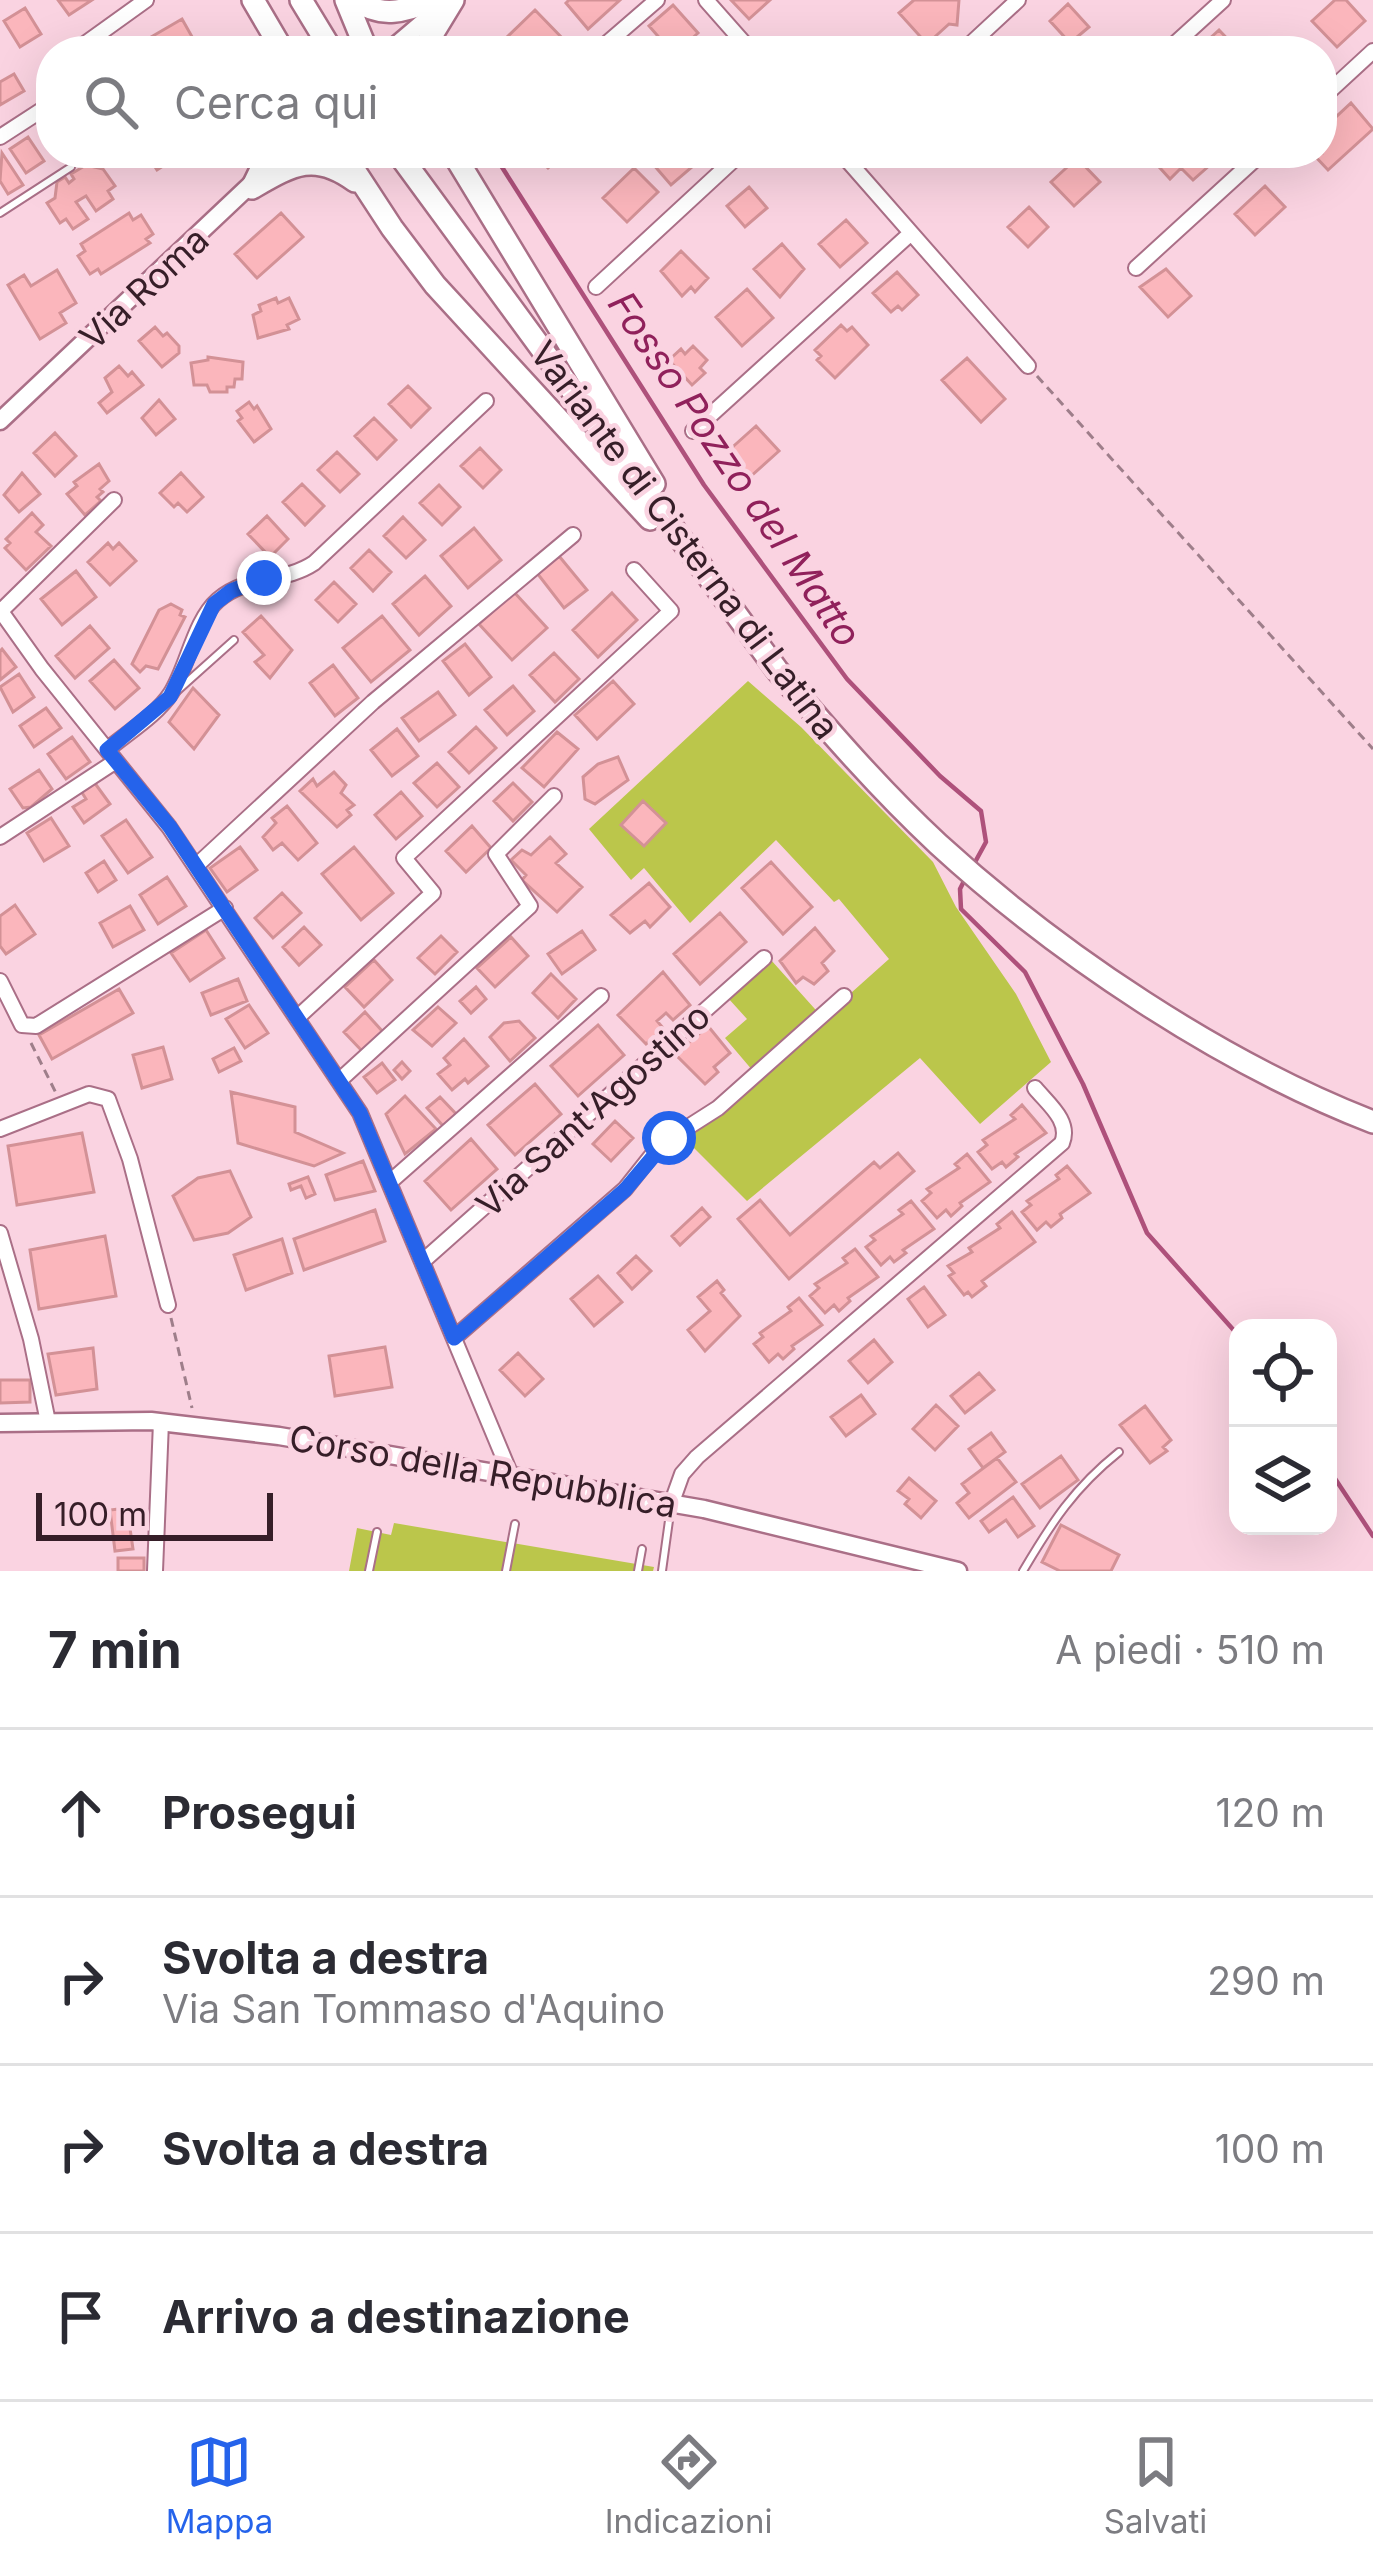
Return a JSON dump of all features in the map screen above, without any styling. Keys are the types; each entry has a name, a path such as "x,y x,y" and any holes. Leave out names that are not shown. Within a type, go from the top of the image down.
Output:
{"main road":[{"path":"253,0 273,36"},
{"path":"301,0 323,36"},
{"path":"346,0 361,36"},
{"path":"356,0 387,12 434,0"},
{"path":"431,36 451,0"},
{"path":"252,188 262,168"},
{"path":"252,188 289,168"},
{"path":"331,168 369,193"},
{"path":"353,168 452,306 716,588"},
{"name":"Variante di Cisterna di Latina","path":"409,168 776,670 843,748 937,843 1076,955 1242,1061 1373,1122"},
{"path":"462,168 716,588"}],"street":[{"path":"96,36 146,0"},
{"path":"407,36 451,0"},
{"path":"615,36 656,0"},
{"path":"706,0 738,36"},
{"path":"979,36 1018,0"},
{"path":"1183,36 1222,0"},
{"path":"1337,84 1373,52"},
{"path":"0,137 36,114"},
{"name":"Via Roma","path":"0,421 270,168"},
{"path":"596,287 725,168"},
{"path":"854,168 1028,366"},
{"path":"1136,268 1246,168"},
{"path":"693,431 911,233"},
{"path":"0,837 111,755 170,697 214,604 231,591 264,578 293,577 314,563 486,401"},
{"path":"114,500 0,610 196,866 360,1113 510,1473"},
{"path":"196,866 373,703 573,536"},
{"path":"297,1018 434,893 404,858 671,611 634,570"},
{"path":"340,1080 530,906 496,854 554,796"},
{"path":"0,981 22,1025 36,1026 225,908"},
{"name":"Via Sant'Agostino","path":"422,1262 764,958"},
{"path":"390,1182 601,996"},
{"path":"454,1338 625,1190 660,1145 718,1108 844,996"},
{"path":"672,1502 682,1474 697,1457 1062,1143 1066,1135 1063,1121 1035,1088"},
{"path":"0,1129 94,1093 104,1096 113,1108 168,1305"},
{"path":"0,1233 48,1422"},
{"path":"155,1571 161,1422"},
{"name":"Corso della Repubblica","path":"0,1423 161,1422 510,1473 672,1502 958,1571"}],"lane":[{"path":"0,213 69,168"},
{"path":"170,697 234,640"},
{"path":"1023,1571 1062,1506 1084,1479 1119,1452"},
{"path":"662,1571 672,1502"},
{"path":"506,1571 515,1524"},
{"path":"369,1571 377,1532"},
{"path":"638,1571 641,1549"}],"path":[{"path":"1028,366 1373,749"},
{"path":"22,1025 61,1104"},
{"path":"168,1305 196,1426"}],"green space":[{"path":"748,681 801,727 933,862 956,907 1016,994 1051,1062 980,1124 920,1058 747,1201 676,1130 701,1117 753,1071 725,1038 747,1019 728,998 771,960 823,1018 889,959 839,899 834,902 776,840 690,923 644,868 631,880 589,829"},
{"path":"394,1523 654,1567 653,1571 349,1571 357,1528 391,1535"}],"building":[{"path":"58,0 92,0 69,15"},
{"path":"620,0 588,29 566,3"},
{"path":"731,0 770,0 749,19"},
{"path":"914,0 959,0 957,25 949,24 936,36 920,36 899,13"},
{"path":"1335,0 1346,0 1365,21 1337,47 1337,36 1326,36 1312,21"},
{"path":"1068,4 1089,27 1078,36 1064,36 1050,21"},
{"path":"673,5 698,33 658,36 649,26"},
{"path":"25,8 41,34 20,47 4,21"},
{"path":"535,10 560,36 508,36"},
{"path":"182,19 192,36 153,36"},
{"path":"14,74 24,91 0,105 0,82"},
{"path":"1351,103 1373,129 1337,162 1337,116"},
{"path":"28,137 36,149 36,166 26,173 10,149"},
{"path":"2,153 23,185 8,194 0,181"},
{"path":"81,168 103,169 115,186 108,191 113,199 96,211 86,196 76,202 88,219 73,229 66,219 60,223 47,203 55,198 57,182 65,177 69,183 74,179 71,174"},
{"path":"634,168 658,192 627,222 603,198"},
{"path":"656,168 691,168 671,185"},
{"path":"1066,168 1087,168 1100,182 1074,206 1051,182"},
{"path":"1160,168 1181,168 1170,179"},
{"path":"1181,168 1207,168 1193,180"},
{"path":"1265,186 1285,207 1255,235 1235,214"},
{"path":"749,187 767,208 745,227 727,206"},
{"path":"1029,207 1048,227 1028,247 1008,227"},
{"path":"129,213 133,220 141,215 153,234 146,239 150,243 101,274 98,269 90,274 78,256 85,251 81,244"},
{"path":"281,213 303,237 257,278 235,254"},
{"path":"846,220 867,243 840,267 819,244"},
{"path":"782,244 804,269 780,297 754,269"},
{"path":"681,251 708,278 695,292 691,287 682,296 661,271"},
{"path":"1166,269 1191,296 1168,317 1140,287"},
{"path":"57,270 76,303 60,313 66,323 40,339 8,285 24,275 31,286"},
{"path":"897,272 918,295 902,310 898,306 891,312 873,293"},
{"path":"747,289 773,318 742,346 716,317"},
{"path":"276,298 278,303 289,298 299,319 287,325 289,329 258,338 253,315 261,311 259,305"},
{"path":"841,325 847,331 852,327 868,345 835,378 817,360 821,356 815,350"},
{"path":"155,327 179,346 179,353 162,367 139,341"},
{"path":"693,346 707,360 700,368 705,373 692,385 669,360"},
{"path":"208,357 243,362 242,379 235,379 227,392 194,385 191,363"},
{"path":"967,358 1005,399 981,422 942,380"},
{"path":"119,366 143,385 107,413 99,403 112,392 105,378"},
{"path":"408,386 430,408 411,427 389,404"},
{"path":"159,400 175,419 156,435 142,418"},
{"path":"249,402 254,409 257,406 271,429 254,442 238,421 242,418 237,411"},
{"path":"374,418 396,440 377,459 355,436"},
{"path":"756,426 779,451 750,477 727,452"},
{"path":"55,433 76,456 55,476 34,453"},
{"path":"480,448 501,470 483,488 461,466"},
{"path":"337,452 359,474 340,492 318,470"},
{"path":"99,464 109,481 100,489 103,492 97,497 101,501 85,515 67,494 77,486 74,482"},
{"path":"22,473 40,494 19,512 4,495"},
{"path":"181,473 203,497 187,512 160,493"},
{"path":"302,484 324,506 305,525 283,502"},
{"path":"439,485 460,507 442,525 420,503"},
{"path":"32,513 43,525 36,532 51,546 26,570 5,548 10,543 6,539"},
{"path":"267,516 288,539 270,557 248,534"},
{"path":"403,517 425,540 406,558 384,536"},
{"path":"474,528 501,560 468,588 441,556"},
{"path":"108,543 113,549 119,543 136,561 110,585 88,562"},
{"path":"369,550 391,572 373,591 351,568"},
{"path":"559,556 587,590 564,608 537,573"},
{"path":"76,571 96,597 62,625 41,599"},
{"path":"425,576 451,606 419,635 393,604"},
{"path":"334,582 356,604 338,622 316,600"},
{"path":"514,592 547,628 512,660 479,624"},
{"path":"612,593 637,620 598,657 573,630"},
{"path":"171,604 185,617 158,669 146,666 140,672 132,664 159,610"},
{"path":"261,616 292,650 270,678 255,662 264,655 243,632"},
{"path":"382,616 410,650 371,682 343,648"},
{"path":"90,626 109,648 75,678 56,656"},
{"path":"465,644 491,677 469,695 443,661"},
{"path":"0,651 16,667 0,680"},
{"path":"554,653 579,679 555,702 530,675"},
{"path":"114,660 139,688 115,709 90,681"},
{"path":"333,665 358,698 335,716 310,683"},
{"path":"19,674 34,697 13,712 0,687"},
{"path":"613,681 634,704 597,739 575,715"},
{"path":"513,686 534,711 507,735 485,710"},
{"path":"193,688 219,715 194,749 169,722"},
{"path":"438,692 455,715 419,741 402,718"},
{"path":"46,708 61,728 34,747 20,726"},
{"path":"476,727 496,748 469,773 449,752"},
{"path":"397,729 418,756 392,776 371,750"},
{"path":"557,732 578,749 544,787 522,768"},
{"path":"72,737 90,762 66,779 48,754"},
{"path":"618,757 628,780 595,804 585,799 583,777 598,764"},
{"path":"437,763 459,787 437,807 414,783"},
{"path":"39,770 52,789 23,808 10,789"},
{"path":"334,772 346,785 341,793 354,805 347,810 351,815 337,827 300,791 313,779 317,786"},
{"path":"94,782 110,804 84,823 73,807 86,799 81,791"},
{"path":"513,783 532,802 513,821 494,801"},
{"path":"401,792 422,816 396,839 375,815"},
{"path":"643,801 666,823 644,846 621,825"},
{"path":"287,806 317,843 298,860 282,843 273,850 263,837 276,823 272,818"},
{"path":"51,818 69,846 44,861 27,833"},
{"path":"126,820 152,857 128,873 102,836"},
{"path":"472,826 491,848 466,872 446,851"},
{"path":"550,837 566,854 556,863 582,887 557,912 522,880 526,875 511,860 522,850 531,855"},
{"path":"240,847 257,870 227,892 210,868"},
{"path":"354,847 393,893 361,920 322,874"},
{"path":"104,861 116,880 98,892 86,873"},
{"path":"771,862 812,907 783,934 742,888"},
{"path":"167,877 186,906 158,924 140,895"},
{"path":"649,883 670,907 650,927 645,921 630,933 611,915"},
{"path":"282,893 301,913 273,938 255,918"},
{"path":"15,905 35,934 6,954 0,946 0,916"},
{"path":"130,906 144,930 113,947 100,923"},
{"path":"720,913 746,942 700,984 674,954"},
{"path":"304,927 321,945 299,965 283,947"},
{"path":"815,928 834,951 822,963 828,971 814,984 803,977 796,983 780,961"},
{"path":"206,930 224,958 190,981 171,953"},
{"path":"582,931 595,950 562,974 548,954"},
{"path":"441,936 457,952 435,974 418,958"},
{"path":"511,937 528,956 495,987 477,968"},
{"path":"374,960 392,980 364,1007 345,987"},
{"path":"663,972 690,1005 673,1020 666,1013 657,1021 664,1029 646,1044 618,1015"},
{"path":"551,974 576,999 558,1018 533,993"},
{"path":"238,979 247,1001 211,1015 202,993"},
{"path":"476,987 486,999 471,1013 460,1001"},
{"path":"119,989 133,1013 52,1059 39,1035"},
{"path":"249,1005 268,1033 245,1048 226,1019"},
{"path":"438,1007 456,1023 432,1046 413,1030"},
{"path":"365,1012 383,1032 362,1051 344,1032"},
{"path":"519,1021 535,1038 510,1061 490,1037 504,1023"},
{"path":"598,1025 624,1055 578,1096 551,1066"},
{"path":"708,1026 730,1053 714,1067 718,1072 705,1084 675,1054"},
{"path":"464,1039 488,1066 452,1090 438,1074 450,1065 444,1058"},
{"path":"163,1047 172,1079 142,1088 133,1055"},
{"path":"234,1048 241,1061 219,1072 213,1059"},
{"path":"402,1062 410,1071 402,1079 394,1070"},
{"path":"382,1063 395,1080 377,1093 364,1077"},
{"path":"535,1084 561,1114 515,1155 488,1125"},
{"path":"231,1092 295,1107 295,1132 343,1153 314,1166 238,1143"},
{"path":"405,1096 436,1129 405,1154 386,1114"},
{"path":"440,1097 458,1116 445,1128 427,1108"},
{"path":"1022,1105 1046,1133 1015,1154 1018,1157 1006,1167 1002,1162 992,1169 978,1152 987,1145 983,1140 1015,1119 1011,1115"},
{"path":"615,1121 633,1138 611,1161 593,1144"},
{"path":"82,1133 94,1192 17,1205 8,1146"},
{"path":"471,1139 497,1169 451,1210 425,1181"},
{"path":"898,1153 914,1171 789,1279 738,1219 760,1200 790,1235 874,1162 880,1168"},
{"path":"967,1154 990,1182 960,1203 951,1216 946,1210 937,1218 922,1201 931,1193 927,1189 959,1168 955,1164"},
{"path":"363,1161 375,1191 335,1200 326,1175"},
{"path":"1067,1166 1090,1193 1060,1214 1062,1218 1051,1227 1046,1222 1037,1230 1022,1212 1031,1205 1027,1201 1059,1179 1056,1175"},
{"path":"230,1171 251,1217 228,1233 194,1240 173,1196 198,1178"},
{"path":"308,1177 315,1194 306,1198 301,1186 291,1190 289,1184"},
{"path":"911,1201 934,1229 894,1262 890,1257 881,1265 866,1247 875,1240 871,1236 903,1214 899,1210"},
{"path":"702,1208 710,1217 680,1245 672,1236"},
{"path":"375,1210 385,1241 304,1270 294,1239"},
{"path":"1012,1212 1035,1242 982,1281 986,1286 972,1297 968,1292 964,1295 949,1276 954,1273 948,1266 972,1252 969,1248 1000,1228 997,1224"},
{"path":"105,1236 116,1296 39,1309 30,1250"},
{"path":"282,1239 292,1273 246,1290 234,1255"},
{"path":"855,1249 878,1277 848,1298 839,1311 834,1305 825,1313 810,1296 819,1288 815,1284 847,1263 843,1258"},
{"path":"636,1256 651,1271 632,1289 618,1273"},
{"path":"598,1276 622,1302 594,1326 571,1299"},
{"path":"717,1281 740,1316 705,1351 688,1330 710,1311 698,1297"},
{"path":"924,1287 945,1315 928,1327 908,1299"},
{"path":"799,1298 822,1325 792,1346 783,1359 778,1354 769,1362 754,1344"},
{"path":"874,1340 892,1362 868,1383 849,1361"},
{"path":"385,1347 392,1387 335,1396 329,1356"},
{"path":"93,1348 97,1389 56,1395 48,1354"},
{"path":"518,1353 543,1379 525,1396 500,1370"},
{"path":"979,1373 994,1390 965,1413 951,1396"},
{"path":"0,1380 30,1380 30,1402 0,1403"},
{"path":"861,1395 875,1414 846,1436 831,1417"},
{"path":"936,1405 958,1426 935,1450 913,1429"},
{"path":"1145,1406 1171,1440 1163,1447 1167,1451 1150,1463 1120,1425"},
{"path":"991,1433 1005,1452 983,1468 969,1449"},
{"path":"1061,1456 1078,1480 1040,1508 1022,1484"},
{"path":"997,1458 1016,1482 969,1518 957,1503 969,1493 962,1484"},
{"path":"909,1478 936,1501 921,1518 898,1491"},
{"path":"1013,1497 1034,1526 1018,1537 1006,1520 989,1532 981,1521"},
{"path":"127,1508 133,1549 115,1551 110,1510"},
{"path":"1061,1525 1119,1555 1111,1571 1060,1571 1042,1562"},
{"path":"118,1558 144,1558 144,1571 118,1571"}],"waterway":[{"name":"Fosso Pozzo del Matto","path":"503,168 704,485 847,679 940,776 981,811 986,842 974,864"},
{"name":"Fosso Pozzo del Matto","path":"965,879 960,889 961,909 1025,972 1083,1084 1147,1233 1229,1325"},
{"name":"Fosso Pozzo del Matto","path":"1337,1482 1373,1536"}],"route":[{"path":"264,578 231,591 214,604 170,697 107,750 170,827 360,1113 454,1338 625,1190 669,1138"}]}
